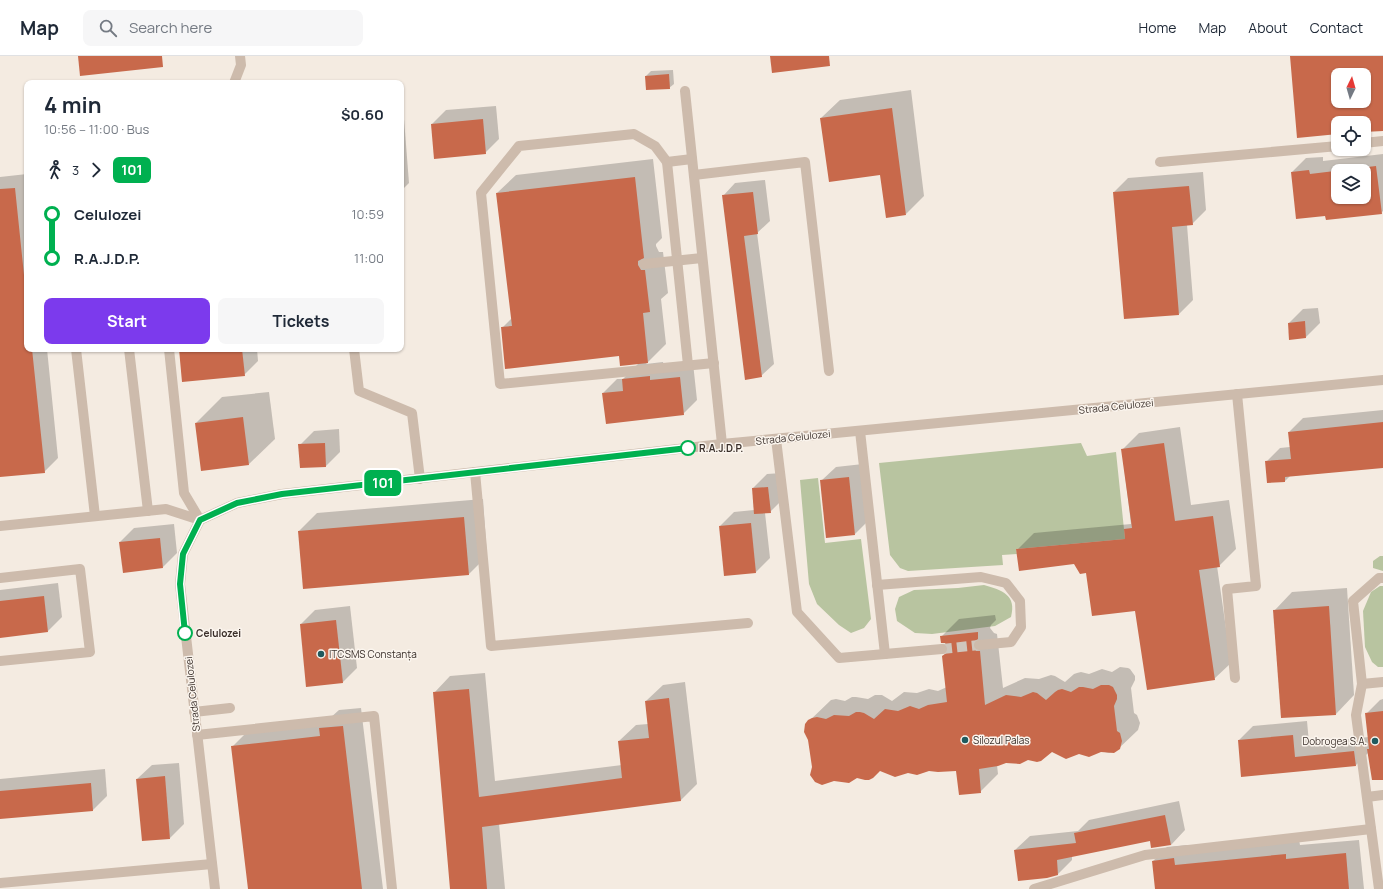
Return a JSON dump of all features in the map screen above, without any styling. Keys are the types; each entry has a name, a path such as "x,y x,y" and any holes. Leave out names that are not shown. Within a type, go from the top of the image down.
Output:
{"street":[{"path":"235,80 241,65 240,56"},
{"path":"684,91 722,444"},
{"path":"688,365 667,162 655,146 634,134 519,146 480,193 500,384 714,363"},
{"path":"1371,143 1383,142"},
{"path":"1160,162 1331,147"},
{"path":"667,162 692,159"},
{"path":"694,175 805,162 829,371"},
{"path":"644,264 702,258"},
{"path":"76,352 95,516"},
{"path":"129,352 148,511"},
{"path":"169,352 184,492 200,520"},
{"path":"354,352 359,392 412,413 420,479"},
{"name":"Strada Celulozei","path":"215,889 180,584 183,554 200,520 237,503 282,494 722,444 1383,380"},
{"path":"1235,678 1227,589 1256,586 1238,394"},
{"path":"860,431 886,654"},
{"path":"776,439 797,612 839,658 942,649"},
{"path":"475,472 491,646 748,623"},
{"path":"0,526 166,509 200,520"},
{"path":"0,578 80,569 90,652 0,662"},
{"path":"877,585 981,577 1006,583 1020,601 1021,627 1011,642 979,645"},
{"path":"1379,889 1356,715 1362,684 1353,601 1379,578 1383,578"},
{"path":"1362,684 1383,682"},
{"path":"194,712 230,708"},
{"path":"197,735 374,716 392,889"},
{"path":"1367,797 1383,795"},
{"path":"1034,889 1145,854 1371,829"},
{"path":"0,883 212,864"}],"green space":[{"path":"1081,443 1087,456 1116,452 1125,539 1016,549 1017,554 1002,555 1003,565 908,571 900,568 890,555 879,463"},
{"path":"818,478 825,543 861,539 871,619 864,628 851,633 839,625 817,604 809,584 800,480"},
{"path":"1380,556 1383,556 1383,571 1373,568 1373,561"},
{"path":"984,585 1002,592 1010,599 1012,603 1011,617 995,626 932,634 915,633 897,621 895,609 899,597 914,590"},
{"path":"1380,586 1383,586 1383,667 1378,667 1372,662 1365,647 1363,611 1371,592"}],"building":[{"path":"78,56 162,56 163,67 80,76"},
{"path":"770,56 829,56 830,66 772,73"},
{"path":"1290,56 1383,56 1383,131 1371,132 1371,116 1331,116 1331,135 1297,138"},
{"path":"669,74 670,89 646,90 645,76"},
{"path":"892,108 906,215 886,218 880,175 829,182 820,118"},
{"path":"483,119 486,154 434,159 431,124"},
{"path":"1376,166 1382,214 1326,220 1325,216 1296,219 1291,172 1309,170 1310,174 1331,171 1331,204 1371,204 1371,167"},
{"path":"635,177 644,258 638,261 638,265 641,270 645,270 650,312 643,313 648,363 620,366 619,356 505,369 501,327 512,326 496,193"},
{"path":"1189,186 1193,225 1172,227 1179,315 1124,319 1113,192"},
{"path":"15,188 24,275 24,352 32,352 45,473 0,477 0,189"},
{"path":"753,192 758,234 744,236 762,377 745,380 722,195"},
{"path":"1305,321 1306,338 1289,340 1288,323"},
{"path":"179,352 242,352 245,376 182,382"},
{"path":"650,376 650,380 680,377 684,415 606,424 602,393 623,391 622,379"},
{"path":"243,417 249,465 201,471 195,423"},
{"path":"1383,422 1383,468 1285,477 1285,482 1267,483 1265,461 1291,459 1288,432"},
{"path":"325,443 326,467 300,468 298,444"},
{"path":"1164,443 1175,521 1213,516 1220,567 1199,570 1215,680 1147,690 1135,611 1092,616 1086,573 1080,574 1074,564 1019,571 1016,549 1125,539 1124,529 1132,528 1121,449"},
{"path":"849,477 855,535 826,538 820,480"},
{"path":"768,487 771,513 754,514 752,488"},
{"path":"464,517 469,575 303,589 298,531"},
{"path":"751,523 756,573 724,576 719,526"},
{"path":"160,538 163,568 123,573 119,542"},
{"path":"44,596 48,632 0,638 0,601"},
{"path":"1329,606 1336,715 1281,718 1273,610"},
{"name":"ITCSMS Constanța","path":"336,620 343,683 306,687 300,624"},
{"name":"Silozul Palas","path":"978,632 978,639 973,642 973,646 976,651 980,651 985,705 1006,695 1021,697 1033,692 1037,693 1046,700 1055,692 1062,689 1071,692 1079,687 1093,689 1101,685 1109,685 1113,687 1117,695 1114,706 1117,731 1120,733 1122,741 1120,749 1114,753 1101,752 1089,757 1079,754 1066,759 1052,752 1041,761 1037,762 1028,760 1020,764 1006,763 979,769 981,793 959,795 956,771 929,771 917,775 908,773 895,777 880,771 869,780 857,778 849,783 834,781 822,785 815,782 810,775 812,767 808,740 804,732 805,724 808,720 817,717 826,719 834,715 849,716 856,712 864,713 874,719 885,709 898,711 910,706 919,709 928,705 947,702 942,656 948,652 948,648 945,643 941,643 940,636"},
{"path":"469,689 479,797 622,778 618,741 649,738 645,701 669,698 681,801 482,827 487,889 450,889 433,692"},
{"name":"Dobrogea S.A.","path":"1383,711 1383,780 1372,780 1367,749 1369,749 1365,713"},
{"path":"343,726 362,889 248,889 231,746 320,736 319,728"},
{"path":"1293,735 1295,757 1354,751 1356,766 1241,777 1238,740"},
{"path":"165,776 170,839 142,841 136,779"},
{"path":"91,783 93,811 0,819 0,791"},
{"path":"1165,815 1171,845 1151,848 1150,841 1057,860 1058,875 1047,878 1018,881 1014,850 1076,843 1074,833"},
{"path":"1346,853 1349,889 1155,889 1152,861 1174,858 1175,865 1286,854 1286,859"}],"tunnel":[{"path":"942,649 979,645"}],"bus line":[{"name":"101","path":"185,633 180,584 183,554 200,520 237,503 282,494 688,448"}],"place":[{"name":"R.A.J.D.P.","path":"688,448"},
{"name":"Celulozei","path":"185,633"},
{"name":"ITCSMS Constanța","path":"321,654"},
{"name":"Silozul Palas","path":"965,740"},
{"name":"Dobrogea S.A.","path":"1375,741"}]}
